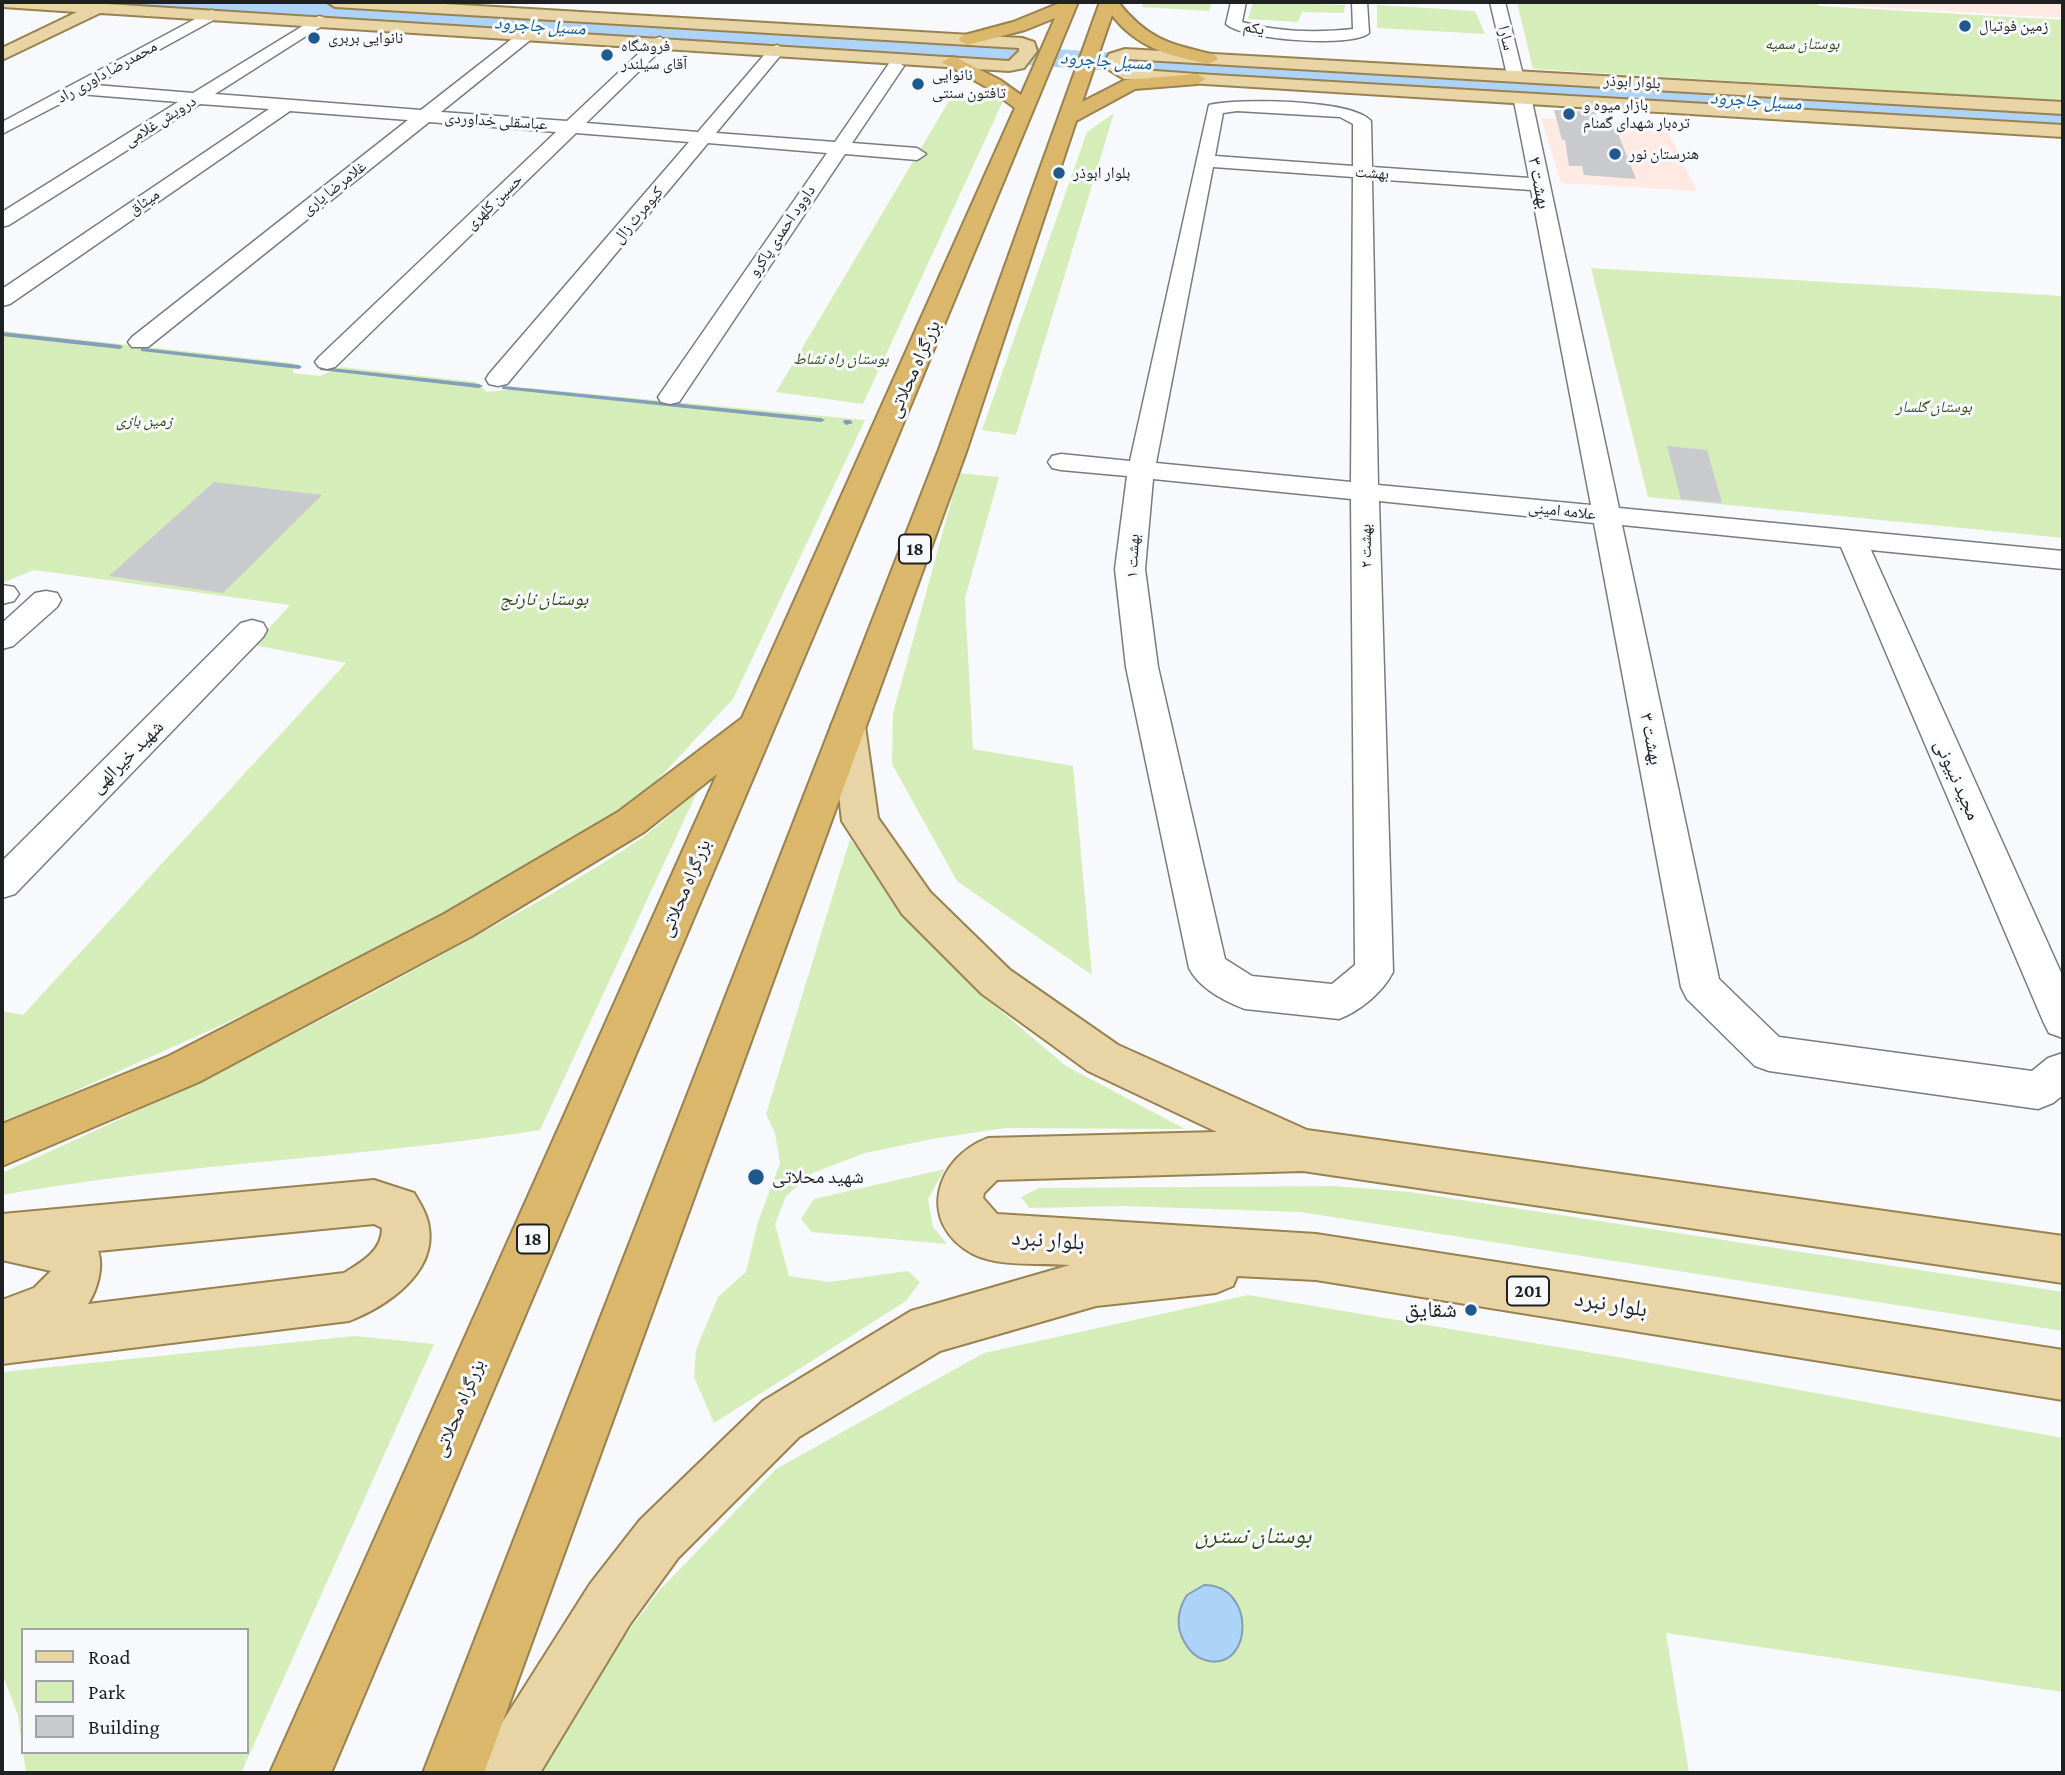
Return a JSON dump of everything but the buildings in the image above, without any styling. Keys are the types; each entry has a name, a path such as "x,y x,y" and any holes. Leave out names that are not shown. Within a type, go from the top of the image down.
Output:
{"highway":[{"path":"1109,2 1130,29 1143,39 1164,49 1209,59"},
{"name":"بزرگراه محلاتی","path":"300,1773 755,726 951,362 1009,290 1109,2"},
{"path":"967,40 1019,26 1069,5"},
{"name":"بزرگراه محلاتی","path":"453,1773 848,726 951,362 963,298 1023,105 1029,56 1069,5"},
{"path":"951,62 994,84 1023,105"},
{"path":"1069,117 1131,84 1197,79"},
{"path":"963,298 989,303 1009,290"},
{"path":"2,1146 184,1069 458,925 631,822 755,726"}],"main road":[{"path":"3,2 951,62 1029,56"},
{"path":"335,2 967,40 1029,56"},
{"path":"2,38 70,6"},
{"path":"2,55 99,8"},
{"name":"بلوار ابوذر","path":"2063,108 1519,88 1197,79 1118,72 1112,66 1117,57 1125,54 1293,63 1519,88 2063,131"},
{"path":"848,726 860,821 916,904 996,982 1103,1058 1303,1150 2063,1260"},
{"name":"بلوار نبرد","path":"1303,1150 988,1159 970,1172 962,1190 961,1211 971,1225 989,1237 1316,1257 2063,1375"},
{"path":"2,1237 374,1202 397,1209 406,1229 400,1256 378,1281 349,1297 2,1339"},
{"path":"2,1237 62,1250 77,1259 73,1284 50,1307 2,1325"},
{"path":"506,1773 610,1604 659,1539 781,1419 929,1329 1096,1282 1316,1257"}],"street":[{"name":"یکم","path":"1238,2 1234,24 1250,30 1296,33"},
{"path":"1293,63 1296,33 1341,36 1361,33 1360,2"},
{"name":"سارا","path":"1497,2 1519,88"},
{"name":"محمدرضا داوری راد","path":"2,129 212,15"},
{"name":"درویش غلامی","path":"2,221 319,21"},
{"name":"غلامرضا یاری","path":"140,342 528,34"},
{"name":"حسین کلهری","path":"327,362 660,42"},
{"name":"کیومرث زال","path":"498,379 777,50"},
{"name":"داوود احمدی پاکرو","path":"670,397 896,66"},
{"name":"بهشت ۳","path":"1519,88 1701,987 1769,1053 2038,1090 2063,1071"},
{"name":"عباسقلی خداوردی","path":"75,89 917,154"},
{"name":"میثاق","path":"2,299 287,105"},
{"name":"بهشت ۱","path":"1362,121 1343,112 1237,106 1215,109 1141,470 1129,569 1142,667 1208,968 1245,992 1339,1002 1374,972"},
{"name":"بهشت ۲","path":"1362,121 1365,492 1374,972"},
{"name":"بهشت","path":"1204,161 1539,184"},
{"name":"علامه امینی","path":"1061,462 2063,560"},
{"name":"مجید نبیونی","path":"1852,540 2063,1021"},
{"path":"2,639 46,600"},
{"name":"شهید خیرالهی","path":"2,884 252,630"}],"shaded area":[{"path":"1839,2 2063,2 2063,18 1841,5"},
{"name":"هنرستان نور","path":"1541,118 1665,125 1697,191 1561,183"}],"green space":[{"path":"1144,2 1212,2 1209,11 1142,7"},
{"path":"1253,2 1345,5 1344,13 1302,12 1298,22 1248,19"},
{"name":"بوستان سمیه","path":"1517,2 1816,2 1819,6 2063,20 2063,101 1533,69"},
{"path":"1377,5 1475,11 1485,34 1377,28"},
{"name":"بوستان راه نشاط","path":"952,96 1004,99 863,404 776,392"},
{"path":"1114,113 1016,435 982,430 1087,132"},
{"name":"بوستان گلسار","path":"1591,268 2063,296 2063,538 1648,497"},
{"name":"بوستان نارنج","path":"2,331 293,363 293,373 320,376 341,367 476,382 487,392 528,388 865,420 733,699 647,791 593,832 303,988 2,1124 2,1011 23,1015 346,663 254,645 290,605 34,570 2,583"},
{"path":"959,473 999,477 965,598 973,749 1073,766 1092,975 957,881 892,764 893,713"},
{"path":"699,788 540,1130 473,1140 136,1175 2,1195 2,1173 232,1065 504,921 575,881 643,837"},
{"path":"850,839 883,882 904,918 976,990 1066,1066 1185,1129 1005,1128 865,1153 813,1173 786,1196 775,1224 789,1276 829,1282 908,1271 920,1282 906,1301 714,1423 694,1377 696,1350 718,1297 746,1272 758,1222 780,1163 775,1133 766,1114"},
{"path":"945,1169 928,1199 933,1227 947,1244 812,1232 801,1219 814,1199"},
{"path":"1334,1186 1410,1192 2063,1292 2063,1331 1300,1212 1123,1206 1029,1208 1021,1197 1039,1188"},
{"name":"بوستان نسترن","path":"1248,1295 1629,1359 2063,1438 2063,1692 1666,1633 1689,1773 543,1773 572,1706 657,1593 776,1469 984,1353"},
{"path":"355,1336 434,1344 241,1773 26,1773 23,1754 248,1754 248,1628 21,1628 21,1737 18,1715 2,1673 2,1372"}],"water":[{"path":"1204,1585 1221,1589 1233,1598 1240,1611 1240,1640 1234,1652 1224,1660 1209,1661 1198,1656 1186,1645 1179,1629 1184,1600 1187,1595"}],"waterway":[{"name":"مسیل جاجرود","path":"149,2 833,42 1351,79 2063,121"},
{"path":"2,334 120,347"},
{"path":"143,350 299,367"},
{"path":"322,369 479,386"},
{"path":"504,388 821,420"}],"place":[{"name":"زمین فوتبال","path":"1965,26"},
{"name":"نانوایی بربری","path":"314,38"},
{"name":"فروشگاه آقای سیلندر","path":"607,55"},
{"name":"نانوایی تافتون سنتی","path":"918,84"},
{"name":"بازار میوه و تره‌بار شهدای گمنام","path":"1569,114"},
{"name":"هنرستان نور","path":"1615,154"},
{"name":"بلوار ابوذر","path":"1059,173"},
{"name":"شهید محلاتی","path":"756,1177"},
{"name":"شقایق","path":"1471,1310"}],"park label":[{"name":"زمین بازی","path":"144,421"}]}
